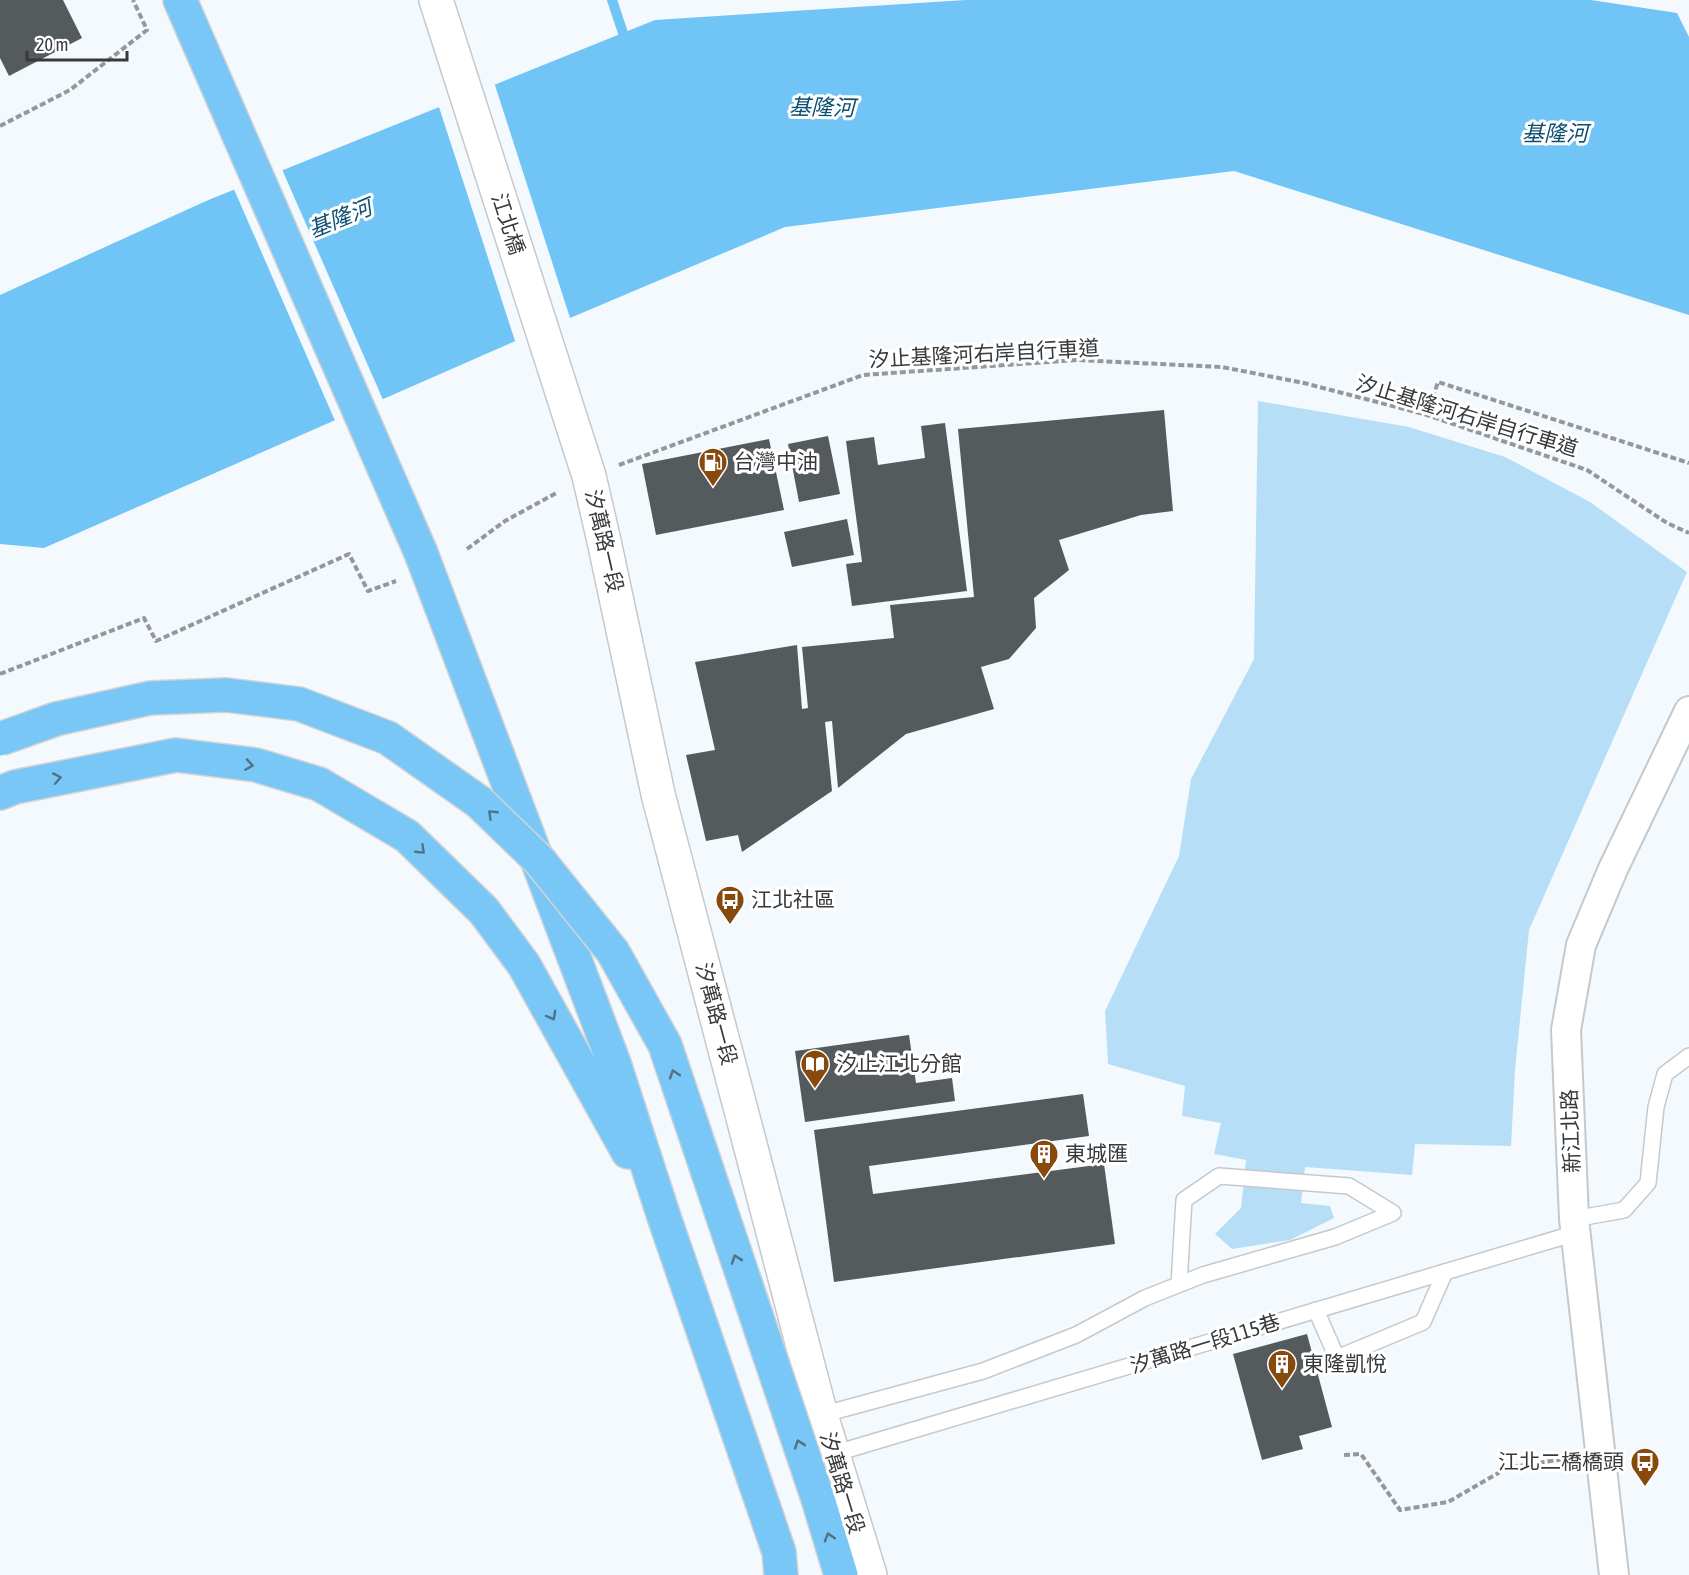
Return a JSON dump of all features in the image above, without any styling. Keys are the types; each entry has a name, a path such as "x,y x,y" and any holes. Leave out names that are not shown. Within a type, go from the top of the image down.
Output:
{"highway":[{"path":"180,0 421,553 614,1063 780,1564 802,1575"},
{"path":"0,739 56,719 150,698 226,695 299,704 388,738 479,802 539,860 613,952 665,1045 818,1499 841,1575"},
{"path":"0,793 15,787 176,755 256,765 319,784 407,836 484,911 524,965 664,1217"}],"street":[{"name":"江北橋","path":"436,0 584,462"},
{"name":"汐萬路一段","path":"584,462 604,541 658,794 821,1415 870,1575"},
{"name":"新江北路","path":"1614,1575 1575,1226 1566,1030 1581,945 1613,869 1689,711"}],"lane":[{"name":"汐萬路一段115巷","path":"833,1454 1445,1272 1624,1210 1648,1183 1656,1107 1665,1074 1689,1056"},
{"path":"821,1415 983,1371 1076,1335 1145,1298 1179,1284 1203,1275 1335,1238 1393,1213 1349,1186 1220,1176 1184,1200 1179,1284"},
{"path":"1316,1311 1337,1358 1423,1322 1445,1272"}],"path":[{"path":"0,126 70,90 147,30 133,0"},
{"name":"汐止基隆河右岸自行車道","path":"467,549 584,462 863,375 1077,360 1222,367 1304,383 1427,415 1587,470 1667,523 1689,533"},
{"path":"1427,415 1438,382 1689,463"},
{"path":"0,674 144,618 156,641 349,554 368,591 397,580"},
{"path":"1344,1455 1361,1454 1400,1510 1448,1502 1507,1468 1600,1454"}],"shaded area":[{"path":"1258,401 1409,427 1505,457 1590,502 1687,572 1529,930 1515,1070 1511,1146 1415,1144 1412,1175 1305,1167 1301,1203 1330,1206 1334,1218 1290,1240 1232,1249 1215,1234 1241,1208 1246,1160 1214,1154 1221,1123 1182,1116 1185,1086 1108,1064 1105,1011 1179,856 1191,779 1254,659"}],"water":[{"name":"基隆河","path":"966,0 1591,0 1677,13 1689,37 1689,315 1234,171 785,227 504,346 44,548 0,544 0,295 206,201 655,20"}],"pier":[{"path":"494,82 571,321 516,344 438,104"},
{"path":"281,167 384,402 336,423 233,187"}],"building":[{"path":"0,0 63,0 82,38 9,76 0,58"},
{"path":"1164,410 1173,511 1141,515 1059,540 1069,570 1034,598 1036,628 1009,659 981,667 994,709 906,734 838,788 832,721 825,722 832,791 742,852 738,835 706,841 686,755 715,750 695,662 797,645 802,709 808,708 802,647 894,638 890,605 974,597 958,429"},
{"path":"945,423 967,591 852,606 846,564 862,562 846,441 874,437 878,465 925,458 921,426"},
{"path":"828,436 840,494 799,502 788,444"},
{"name":"台灣中油","path":"769,439 784,510 656,535 642,464"},
{"path":"847,519 854,555 792,567 784,532"},
{"path":"909,1035 916,1083 952,1078 955,1101 805,1122 795,1051"},
{"name":"東城匯","path":"1083,1094 1089,1136 869,1166 873,1194 1104,1164 1115,1244 834,1282 814,1130"},
{"name":"東隆凱悅","path":"1307,1334 1332,1427 1299,1436 1303,1449 1262,1460 1233,1354"}],"waterway":[{"path":"612,0 627,45"}],"place":[{"name":"台灣中油","path":"713,488"},
{"name":"江北社區","path":"730,926"},
{"name":"汐止江北分館","path":"815,1090"},
{"name":"東城匯","path":"1044,1180"},
{"name":"東隆凱悅","path":"1282,1390"},
{"name":"江北二橋橋頭","path":"1645,1488"}]}
